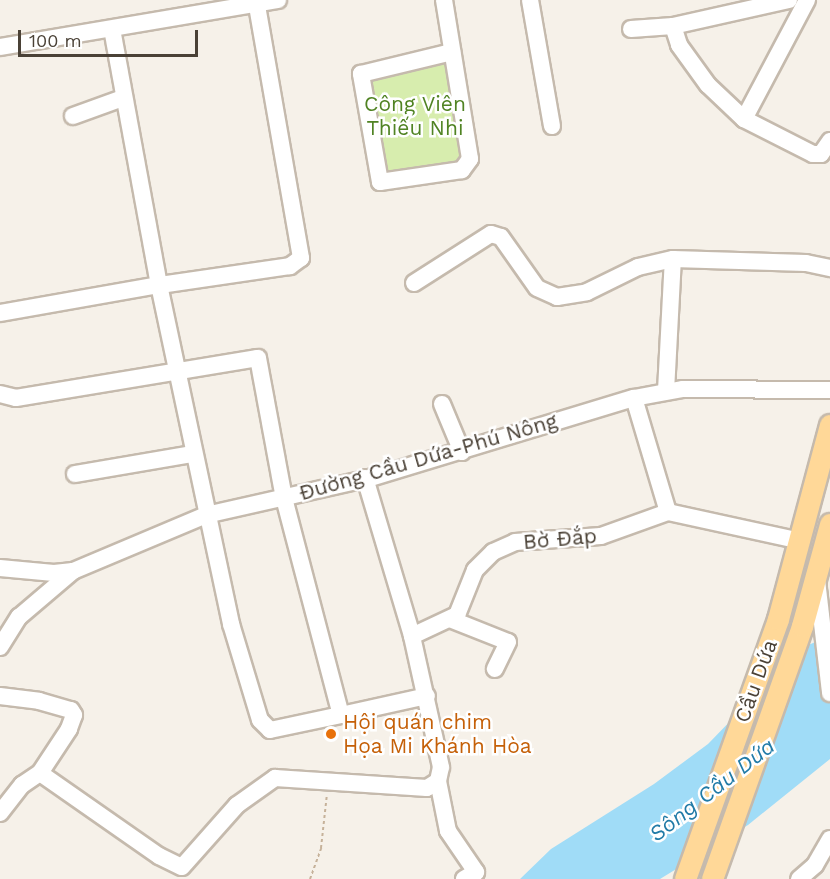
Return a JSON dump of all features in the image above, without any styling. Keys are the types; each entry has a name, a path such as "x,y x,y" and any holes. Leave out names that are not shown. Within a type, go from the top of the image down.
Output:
{"main road":[{"name":"Cầu Dứa","path":"685,879 778,619 801,541 830,425"},
{"name":"Cầu Dứa","path":"712,879 812,624 816,577 830,524"}],"street":[{"path":"0,47 278,0"},
{"path":"444,0 472,151 462,170 380,182 359,79 365,70 452,52"},
{"path":"530,0 552,126"},
{"path":"631,29 673,26 798,1"},
{"path":"744,119 798,1"},
{"path":"0,314 159,285 290,266 301,258 256,2"},
{"path":"673,26 679,45 708,85 744,119 813,154 821,154 830,141"},
{"path":"112,29 123,98 192,454 231,624 260,720 270,730 427,696"},
{"path":"73,116 123,98"},
{"path":"414,283 491,234 501,237 537,288 551,296 587,292 638,267 673,259 806,263 830,268"},
{"path":"666,391 673,259"},
{"path":"0,394 16,398 258,358 284,498 341,715"},
{"name":"Đường Cầu Dứa-Phú Nông","path":"0,568 54,573 73,571 206,515 284,498 462,452 634,398 666,391 830,390"},
{"path":"634,398 668,512 801,541"},
{"path":"442,404 462,452"},
{"path":"75,474 192,454"},
{"path":"365,478 412,636 427,696 440,755 438,781 448,831 476,872 464,879"},
{"name":"Bờ Đắp","path":"450,620 462,610 475,570 504,545 601,536 668,512"},
{"path":"0,647 19,617 73,571"},
{"path":"412,636 450,620 508,642 495,669"},
{"path":"812,624 830,693"},
{"path":"0,696 39,701 71,710 74,715 69,729 40,773 22,785 0,813"},
{"path":"40,773 159,856 183,867 237,805 270,780 299,778 414,790 438,781"},
{"path":"799,879 815,865 830,839"}],"path":[{"path":"310,879 321,848 328,782"}],"green space":[{"name":"Công Viên Thiếu Nhi","path":"443,61 451,69 466,153 460,164 385,178 367,74"}],"water":[{"name":"Sông Cầu Dứa","path":"830,636 830,759 748,825 660,879 520,879 551,849 654,784 708,744 801,648"}],"place":[{"name":"Hội quán chim Họa Mi Khánh Hòa","path":"331,734"}]}
